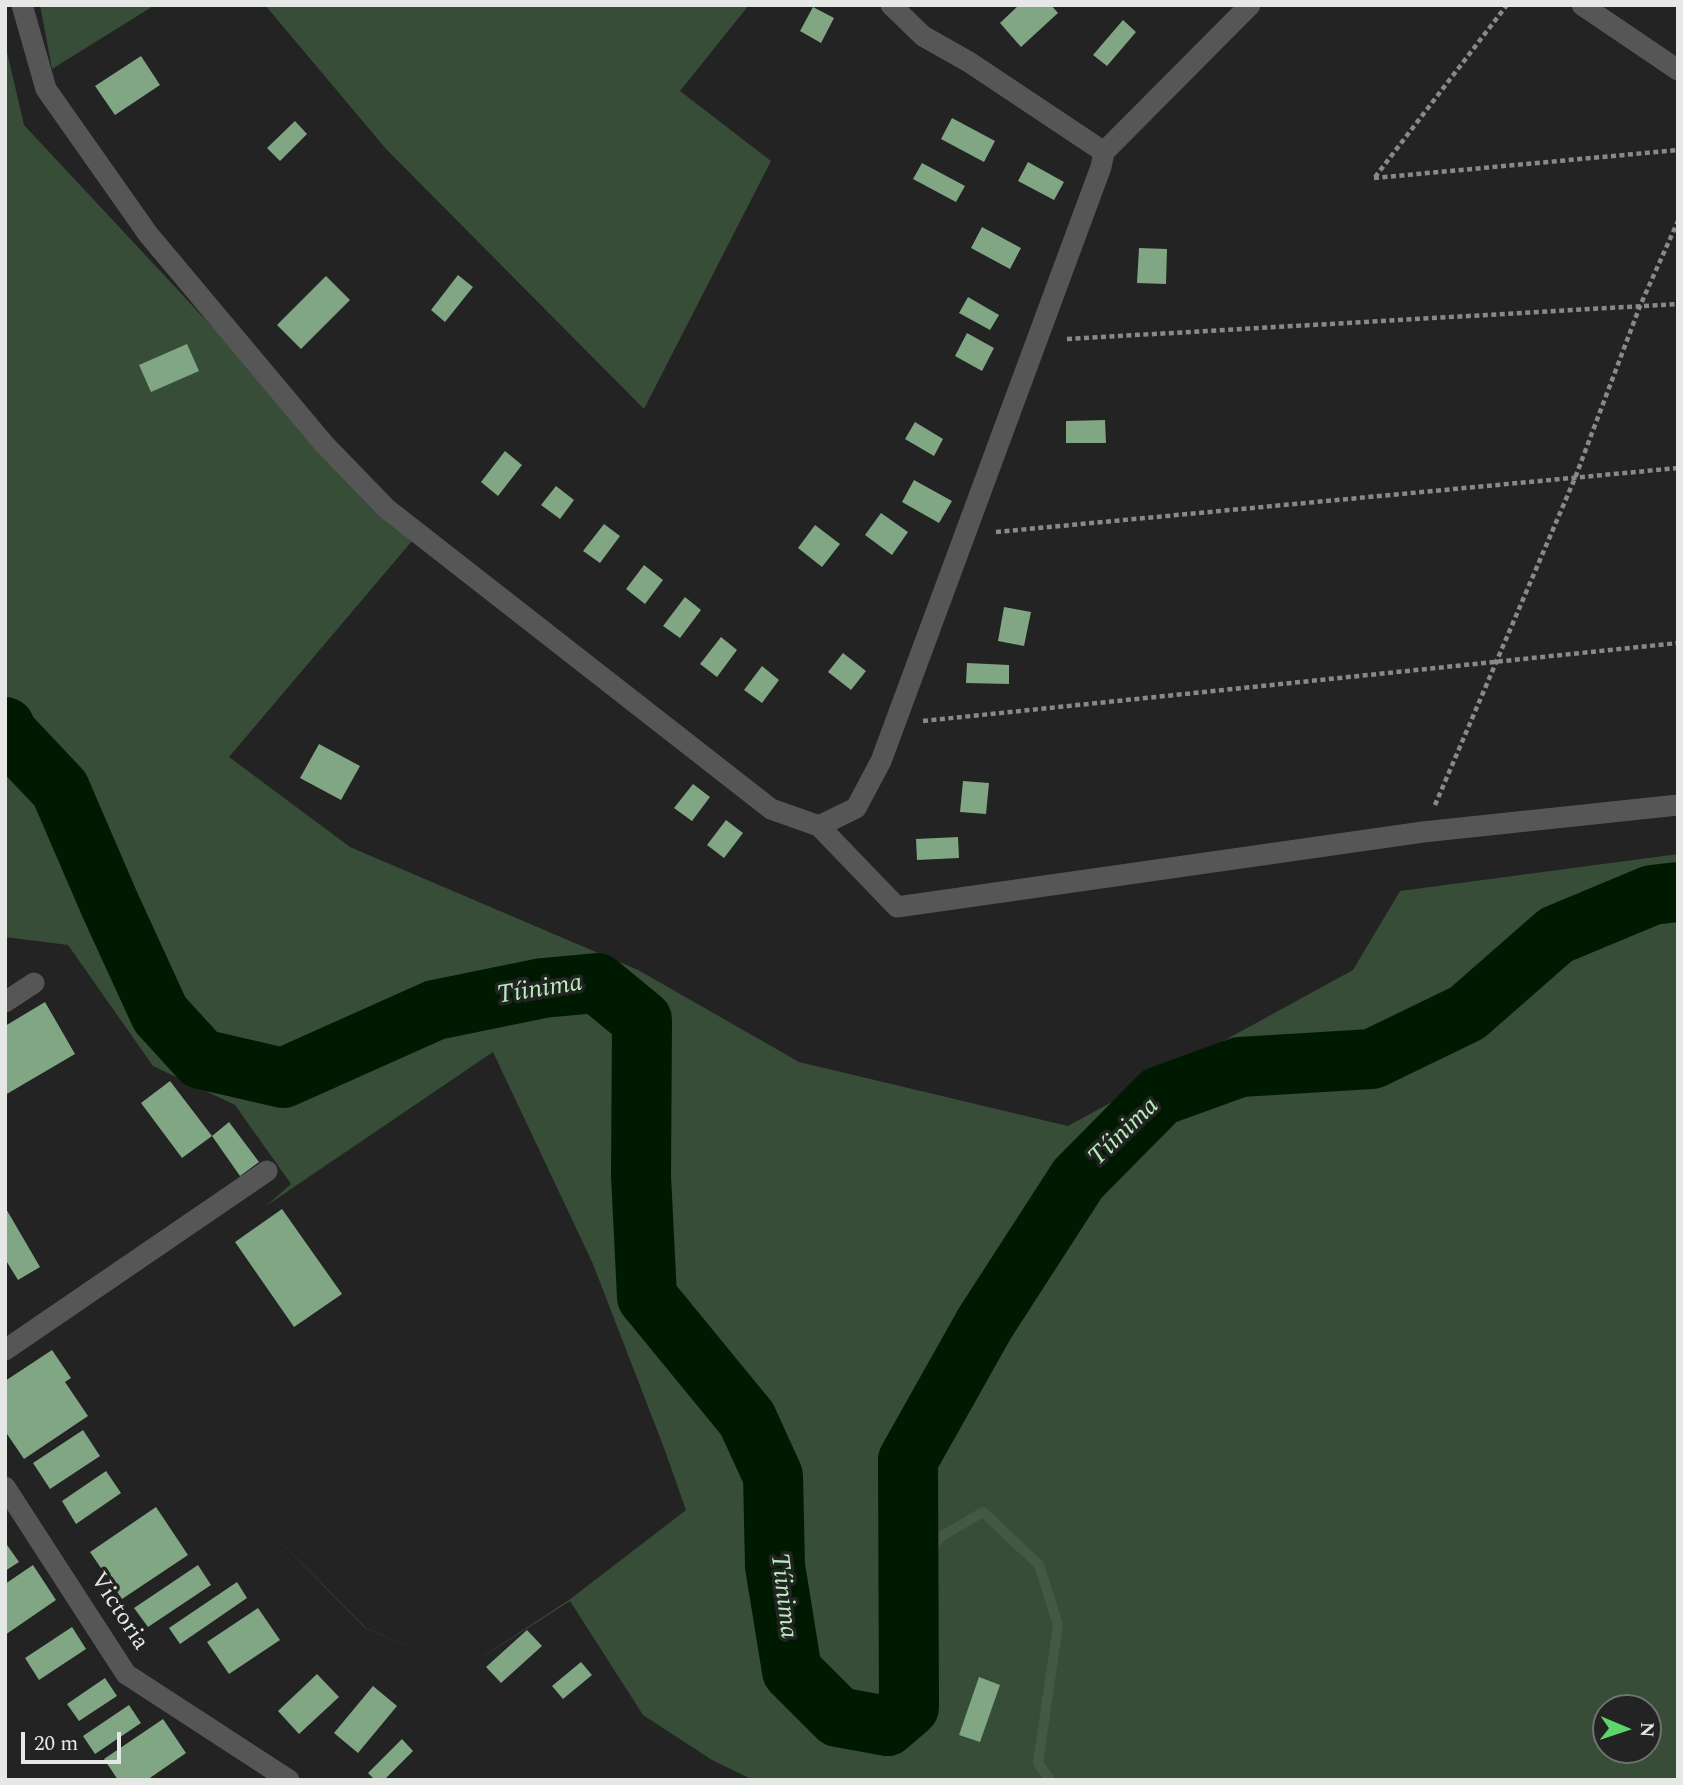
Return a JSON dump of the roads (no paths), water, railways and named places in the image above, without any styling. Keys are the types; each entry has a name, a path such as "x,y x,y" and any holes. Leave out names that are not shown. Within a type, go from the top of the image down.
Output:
{"street":[{"path":"22,5 46,89 148,234 324,444 387,509 771,809 819,826 897,907 1423,832 1678,805"},
{"path":"891,5 923,36 969,62 1104,152"},
{"path":"819,826 856,808 881,761 1101,167 1104,152 1250,5"},
{"path":"1582,5 1678,70"},
{"path":"5,1002 34,983"},
{"path":"5,1350 267,1171"},
{"name":"Victoria","path":"5,1487 127,1674 289,1780"}],"waterway":[{"name":"Tíinima","path":"5,727 8,734 60,789 160,1014 201,1059 283,1078 435,1010 543,988 597,983 642,1020 641,1176 647,1297 747,1419 773,1476 775,1566 792,1671 838,1717 887,1726 909,1707 908,1460 985,1323 1078,1179 1160,1096 1240,1067 1372,1059 1467,1013 1556,935 1652,895 1678,892"},
{"path":"908,1577 942,1536 983,1512 1039,1565 1058,1625 1038,1763 1050,1780"}]}
